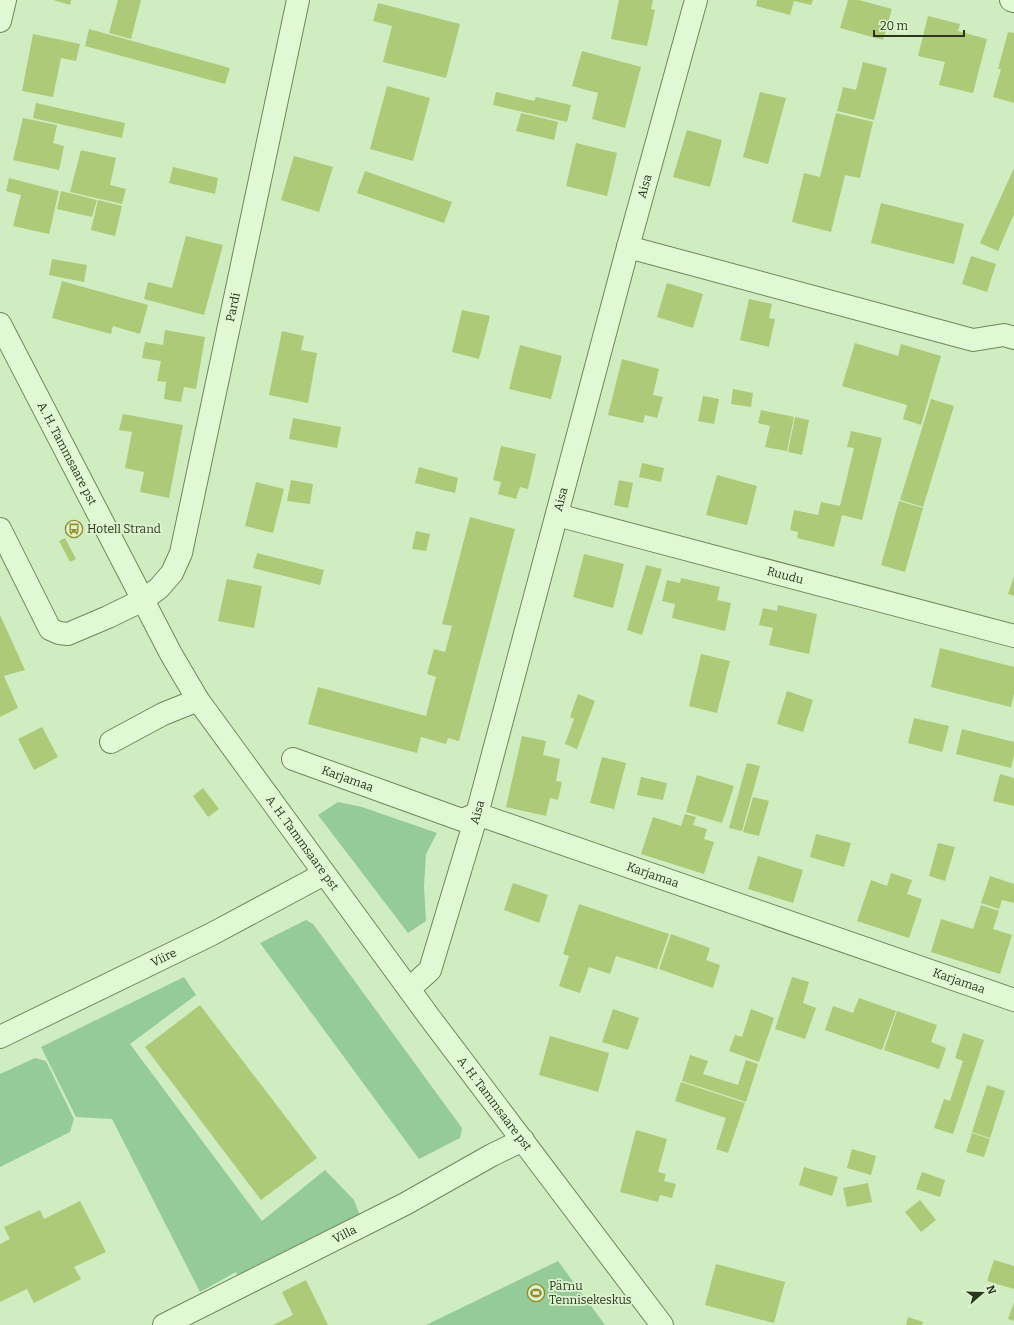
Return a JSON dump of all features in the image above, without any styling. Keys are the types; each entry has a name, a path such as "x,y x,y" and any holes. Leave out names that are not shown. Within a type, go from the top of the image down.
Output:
{"street":[{"path":"0,21 5,0"},
{"name":"Pardi","path":"0,530 50,629 59,633 68,634 143,600 159,588 172,573 181,553 298,0"},
{"name":"Aisa","path":"409,988 430,970 477,814 628,247 696,0"},
{"path":"628,247 973,340 1004,335 1014,338"},
{"name":"A. H. Tammsaare pst","path":"0,324 171,654 198,700 324,874 662,1325"},
{"name":"Ruudu","path":"557,515 1014,636"},
{"path":"111,742 163,714 198,700"},
{"name":"Karjamaa","path":"293,759 462,820 477,814 1014,1000"},
{"name":"Viire","path":"0,1037 210,935 324,874"},
{"name":"Villa","path":"164,1325 404,1204 492,1155 523,1140"}],"green space":[{"path":"338,802 362,807 437,833 426,854 424,886 426,921 408,933 318,815"},
{"path":"306,920 313,924 462,1128 460,1138 419,1159 260,943"},
{"path":"184,977 196,995 130,1044 262,1221 325,1170 354,1200 360,1216 237,1275 236,1272 200,1292 112,1119 76,1117 41,1047"},
{"path":"35,1058 46,1061 74,1119 70,1132 0,1167 0,1074"},
{"name":"Pärnu Tennisekeskus","path":"558,1261 605,1325 426,1325"}],"building":[{"path":"53,0 71,0 70,5"},
{"path":"118,0 141,0 131,39 109,33"},
{"path":"619,0 653,0 651,9 655,10 647,46 611,39"},
{"path":"757,0 813,0 811,5 794,1 790,15 756,6"},
{"path":"848,0 859,0 892,9 883,40 840,28"},
{"path":"378,3 460,24 446,78 383,62 392,26 373,21"},
{"path":"928,16 960,24 958,31 987,39 973,93 939,85 945,62 918,56"},
{"path":"89,29 230,68 225,84 85,46"},
{"path":"1008,32 1014,33 1014,103 993,97 1001,69 998,69"},
{"path":"33,34 80,44 76,61 61,58 53,97 22,91"},
{"path":"582,51 641,67 625,128 592,119 598,93 572,86"},
{"path":"863,62 887,68 874,120 837,111 843,87 856,90"},
{"path":"387,86 430,98 413,161 370,149"},
{"path":"496,92 534,101 536,97 571,105 567,122 493,105"},
{"path":"760,92 786,98 768,164 743,157"},
{"path":"36,103 125,123 122,138 33,118"},
{"path":"521,113 558,122 554,140 516,131"},
{"path":"836,113 873,122 860,178 845,175 831,232 792,222 804,173 820,177"},
{"path":"23,118 57,125 53,143 64,146 59,170 13,160"},
{"path":"687,130 722,140 710,187 673,177"},
{"path":"576,143 617,153 607,196 566,186"},
{"path":"81,150 116,158 110,185 126,189 122,204 70,192"},
{"path":"294,156 333,167 319,212 281,200"},
{"path":"173,167 218,178 215,194 169,183"},
{"path":"1014,168 1014,214 998,251 980,243"},
{"path":"365,171 452,202 444,223 357,193"},
{"path":"9,178 59,191 49,234 13,226 21,195 6,191"},
{"path":"61,191 97,200 92,217 57,209"},
{"path":"98,200 122,206 115,236 91,230"},
{"path":"881,203 964,224 954,264 871,243"},
{"path":"186,236 223,245 204,315 144,299 148,282 172,288"},
{"path":"971,256 996,264 987,292 962,284"},
{"path":"52,259 87,265 84,282 49,275"},
{"path":"62,281 148,305 140,334 113,326 111,334 52,318"},
{"path":"667,283 703,294 693,328 657,317"},
{"path":"749,299 772,304 769,318 775,319 769,347 740,340"},
{"path":"462,310 490,316 479,359 452,352"},
{"path":"165,330 205,337 196,389 184,387 181,402 164,399 166,382 157,381 161,361 142,358 145,342 163,345"},
{"path":"282,331 304,336 301,350 317,353 308,403 269,395"},
{"path":"855,343 898,356 901,344 941,356 921,425 903,419 907,405 842,386"},
{"path":"520,345 562,356 551,399 509,389"},
{"path":"622,359 659,369 653,395 663,397 657,418 645,415 643,423 608,415"},
{"path":"733,389 753,393 751,407 731,404"},
{"path":"703,396 719,399 714,424 698,421"},
{"path":"931,399 954,406 923,507 900,500"},
{"path":"761,410 794,417 787,451 765,447 770,426 758,423"},
{"path":"123,414 183,425 169,498 140,492 144,472 125,468 132,432 119,430"},
{"path":"795,417 809,420 802,455 788,452"},
{"path":"293,418 341,427 337,448 289,439"},
{"path":"851,431 882,438 862,520 842,515 834,547 797,538 798,532 790,530 794,510 818,515 821,502 840,506 854,448 847,447"},
{"path":"501,446 536,454 528,489 520,487 516,499 498,494 501,482 493,480"},
{"path":"642,463 664,468 661,482 639,477"},
{"path":"419,467 458,478 455,493 415,483"},
{"path":"717,475 757,486 747,525 706,515"},
{"path":"291,480 313,484 310,504 287,501"},
{"path":"619,480 633,483 628,508 614,505"},
{"path":"256,482 284,489 273,533 245,526"},
{"path":"899,501 923,508 905,572 881,565"},
{"path":"470,517 515,529 459,741 448,738 446,744 421,737 417,753 308,724 318,687 426,716 436,677 427,674 434,649 445,652 452,626 442,624"},
{"path":"416,531 430,534 426,551 412,549"},
{"path":"65,538 76,559 70,562 59,541"},
{"path":"257,553 324,570 320,585 253,568"},
{"path":"584,554 624,564 613,608 573,597"},
{"path":"646,565 662,569 642,635 627,630"},
{"path":"1014,576 1014,596 1008,594"},
{"path":"681,578 720,587 717,600 731,603 725,631 672,618 675,604 662,601 667,580 680,583"},
{"path":"227,579 262,586 254,628 218,621"},
{"path":"778,605 817,614 809,654 769,645 773,628 759,625 763,608 777,611"},
{"path":"0,615 25,670 4,676 18,708 0,717"},
{"path":"940,648 1014,667 1014,693 1011,707 931,687"},
{"path":"701,654 730,661 717,713 689,706"},
{"path":"787,691 813,700 803,732 777,724"},
{"path":"578,694 595,701 577,749 565,744 574,719 570,717"},
{"path":"914,718 949,726 942,752 908,743"},
{"path":"42,727 58,757 34,770 18,739"},
{"path":"962,729 1014,742 1014,755 1011,768 956,754"},
{"path":"522,736 546,741 543,755 560,759 556,781 562,782 558,800 550,798 546,816 506,807"},
{"path":"602,757 626,763 614,809 590,803"},
{"path":"747,763 760,766 742,831 729,828"},
{"path":"1000,774 1014,778 1014,806 993,801"},
{"path":"697,775 734,786 722,823 686,812"},
{"path":"641,777 667,783 663,800 637,795"},
{"path":"203,788 219,809 208,817 193,796"},
{"path":"753,797 769,801 759,836 743,832"},
{"path":"685,814 696,817 693,825 707,829 704,839 714,842 704,874 641,854 653,817 681,826"},
{"path":"816,834 851,843 844,867 810,857"},
{"path":"938,843 955,847 945,881 929,876"},
{"path":"758,856 803,870 793,903 748,889"},
{"path":"891,873 912,880 907,894 922,899 909,938 857,921 871,880 887,886"},
{"path":"990,876 1014,884 1014,903 1002,900 999,909 981,903"},
{"path":"513,883 548,895 539,923 504,910"},
{"path":"579,904 669,934 657,969 616,956 610,974 589,967 580,993 559,986 569,956 563,954"},
{"path":"981,905 999,911 993,929 1012,935 1000,974 931,952 941,919 973,929"},
{"path":"671,934 710,948 706,960 720,965 713,988 659,969"},
{"path":"792,977 809,982 803,1003 816,1008 805,1039 775,1029"},
{"path":"859,998 896,1011 882,1050 825,1030 833,1006 853,1013"},
{"path":"200,1005 317,1158 261,1200 145,1047"},
{"path":"613,1009 639,1018 628,1050 602,1042"},
{"path":"751,1009 774,1018 759,1062 729,1051 735,1035 742,1037"},
{"path":"897,1011 937,1025 931,1042 946,1048 939,1069 884,1050"},
{"path":"963,1033 984,1040 953,1134 934,1128 944,1099 950,1101 963,1061 955,1058"},
{"path":"550,1036 609,1053 598,1092 539,1075"},
{"path":"690,1055 708,1061 703,1074 738,1085 746,1060 758,1064 746,1102 682,1081"},
{"path":"681,1082 745,1103 728,1153 716,1149 726,1118 675,1101"},
{"path":"987,1085 1005,1091 990,1138 972,1132"},
{"path":"636,1130 667,1139 658,1172 666,1174 664,1181 676,1184 672,1198 660,1195 658,1202 620,1192"},
{"path":"972,1133 990,1139 984,1157 966,1152"},
{"path":"852,1149 876,1156 871,1175 847,1168"},
{"path":"804,1167 838,1177 832,1196 799,1185"},
{"path":"922,1172 945,1180 940,1197 916,1189"},
{"path":"868,1183 872,1202 847,1207 843,1188"},
{"path":"920,1200 936,1220 921,1232 905,1212"},
{"path":"80,1201 106,1252 74,1267 81,1279 34,1303 27,1289 0,1302 0,1244 10,1239 4,1227 40,1210 44,1219"},
{"path":"994,1260 1014,1266 1014,1289 987,1281"},
{"path":"716,1264 785,1282 774,1323 705,1305"},
{"path":"306,1280 328,1325 273,1325 293,1315 282,1292"},
{"path":"1014,1302 1014,1321 1008,1319"},
{"path":"908,1317 923,1322 922,1325 906,1325"}],"place":[{"name":"Hotell Strand","path":"74,529"},
{"name":"Pärnu Tennisekeskus","path":"536,1293"}]}
